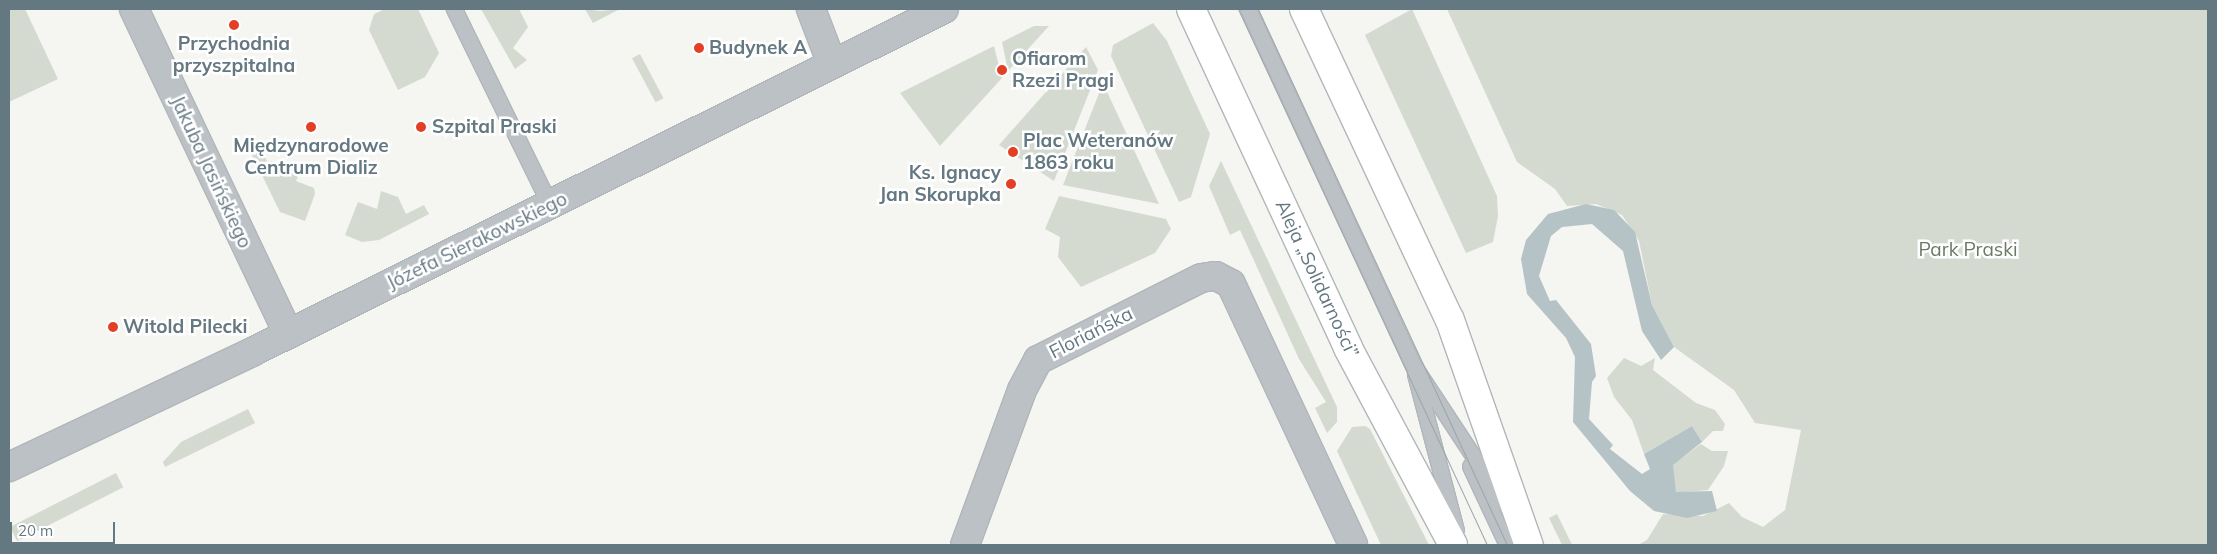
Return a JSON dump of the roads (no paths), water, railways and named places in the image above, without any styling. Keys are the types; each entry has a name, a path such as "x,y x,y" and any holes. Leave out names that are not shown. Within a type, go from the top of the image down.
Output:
{"main road":[{"name":"Aleja „Solidarności”","path":"1191,9 1348,348 1453,545"},
{"path":"1304,9 1450,320 1519,540"}],"street":[{"name":"Jakuba Jasińskiego","path":"134,9 288,334"},
{"path":"812,9 832,64"},
{"name":"Józefa Sierakowskiego","path":"9,467 288,334 944,9"},
{"name":"Floriańska","path":"965,545 1031,369 1048,353 1201,278 1216,276 1230,284 1353,545"}],"lane":[{"path":"454,9 550,205"},
{"path":"1248,9 1412,362 1447,417 1519,540"},
{"path":"1412,362 1460,545"},
{"path":"1447,417 1519,540"}],"tram line":[{"path":"1238,9 1487,545"},
{"path":"1258,9 1507,545"}],"place":[{"name":"Przychodnia przyszpitalna","path":"234,25"},
{"name":"Budynek A","path":"699,48"},
{"name":"Ofiarom Rzezi Pragi","path":"1002,70"},
{"name":"Międzynarodowe Centrum Dializ","path":"311,127"},
{"name":"Szpital Praski","path":"421,127"},
{"name":"Plac Weteranów 1863 roku","path":"1013,152"},
{"name":"Ks. Ignacy Jan Skorupka","path":"1011,184"},
{"name":"Witold Pilecki","path":"113,327"}],"park label":[{"name":"Park Praski","path":"1968,250"}]}
